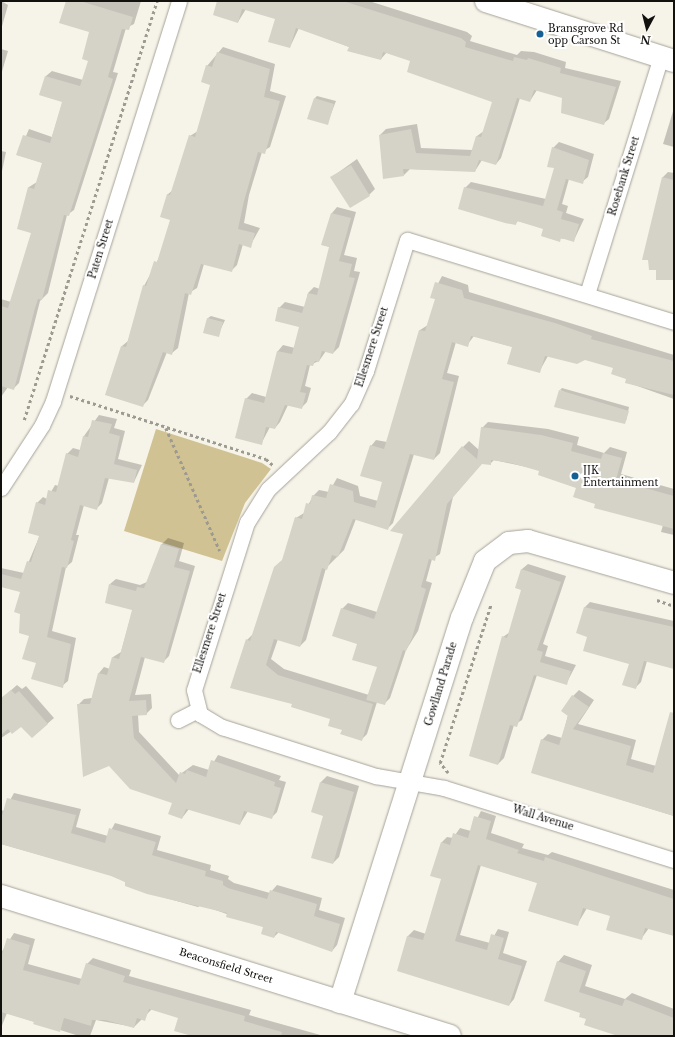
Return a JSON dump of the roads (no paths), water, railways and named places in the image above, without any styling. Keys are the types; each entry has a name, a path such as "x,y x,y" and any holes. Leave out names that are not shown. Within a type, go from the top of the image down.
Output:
{"street":[{"name":"Paten Street","path":"1,488 42,425 56,391 179,1"},
{"path":"486,1 667,59"},
{"name":"Rosebank Street","path":"587,294 667,59"},
{"name":"Ellesmere Street","path":"198,710 196,677 247,522 282,473 329,432 354,399 407,240 587,294 674,322"},
{"name":"Gowlland Parade","path":"340,1002 472,587 481,567 496,550 509,543 528,541 674,583"},
{"path":"178,720 198,710 204,718 222,726 376,776 410,782"},
{"name":"Wall Avenue","path":"410,782 444,788 674,860"},
{"name":"Beaconsfield Street","path":"1,896 450,1036"}],"place":[{"name":"Bransgrove Rd opp Carson St","path":"540,34"},
{"name":"JJK Entertainment","path":"575,476"}]}
